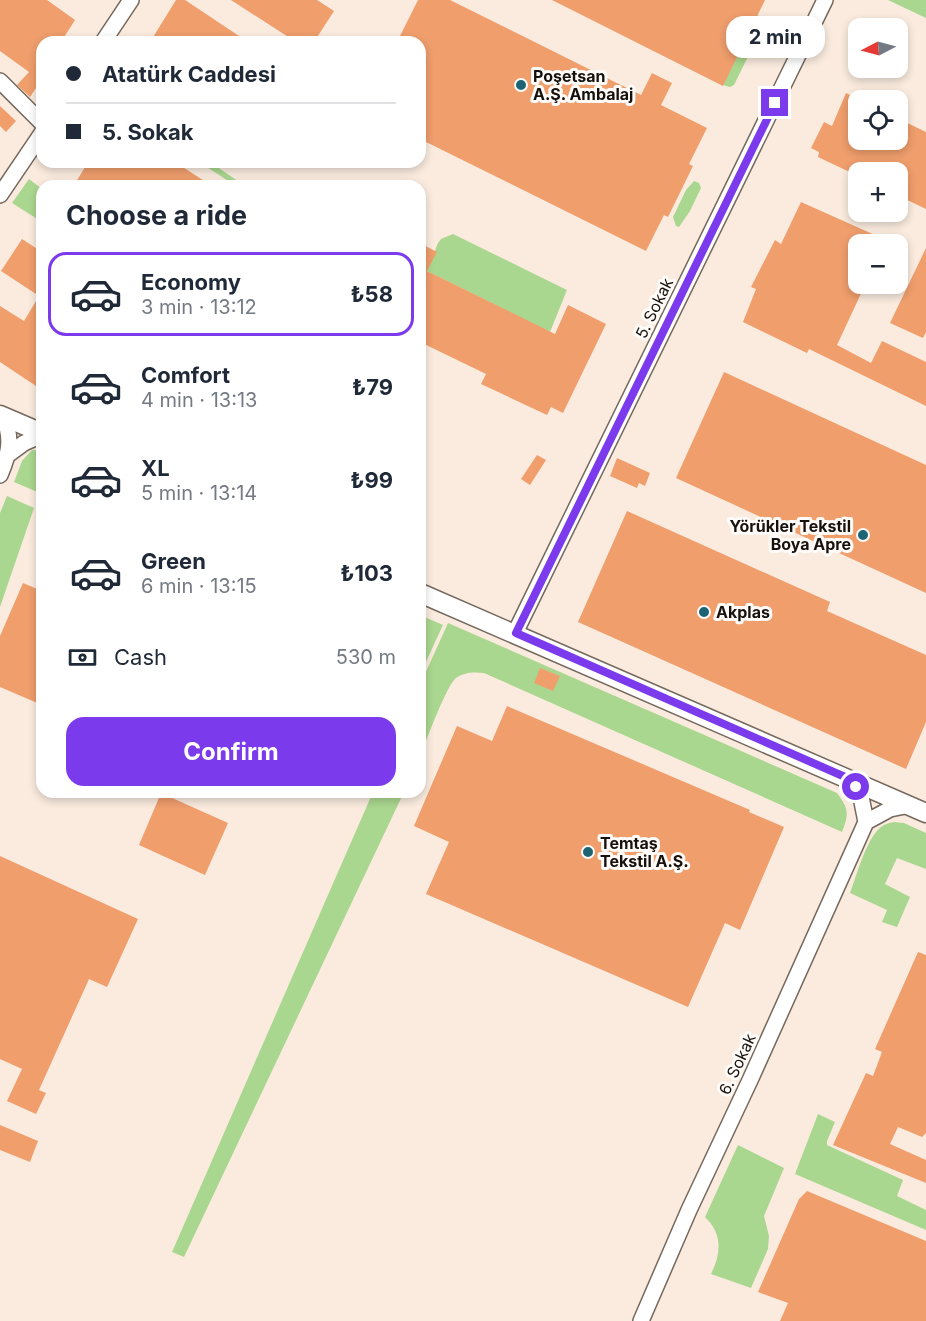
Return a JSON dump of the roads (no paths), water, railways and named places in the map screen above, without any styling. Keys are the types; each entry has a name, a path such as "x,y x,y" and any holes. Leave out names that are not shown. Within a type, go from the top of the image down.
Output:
{"street":[{"path":"107,36 131,0"},
{"name":"5. Sokak","path":"516,633 825,0"},
{"path":"0,81 36,117"},
{"path":"0,195 36,142"},
{"path":"1,415 36,431"},
{"path":"0,475 9,454 7,427 1,415"},
{"path":"9,454 36,437"},
{"path":"426,596 918,809"},
{"path":"852,780 861,797 866,822 890,809 918,809"},
{"name":"6. Sokak","path":"641,1321 689,1210 866,822"}],"place":[{"name":"Poşetsan A.Ş. Ambalaj","path":"521,85"},
{"name":"Yörükler Tekstil Boya Apre","path":"863,535"},
{"name":"Akplas","path":"704,612"},
{"name":"Temtaş Tekstil A.Ş.","path":"588,852"}]}
